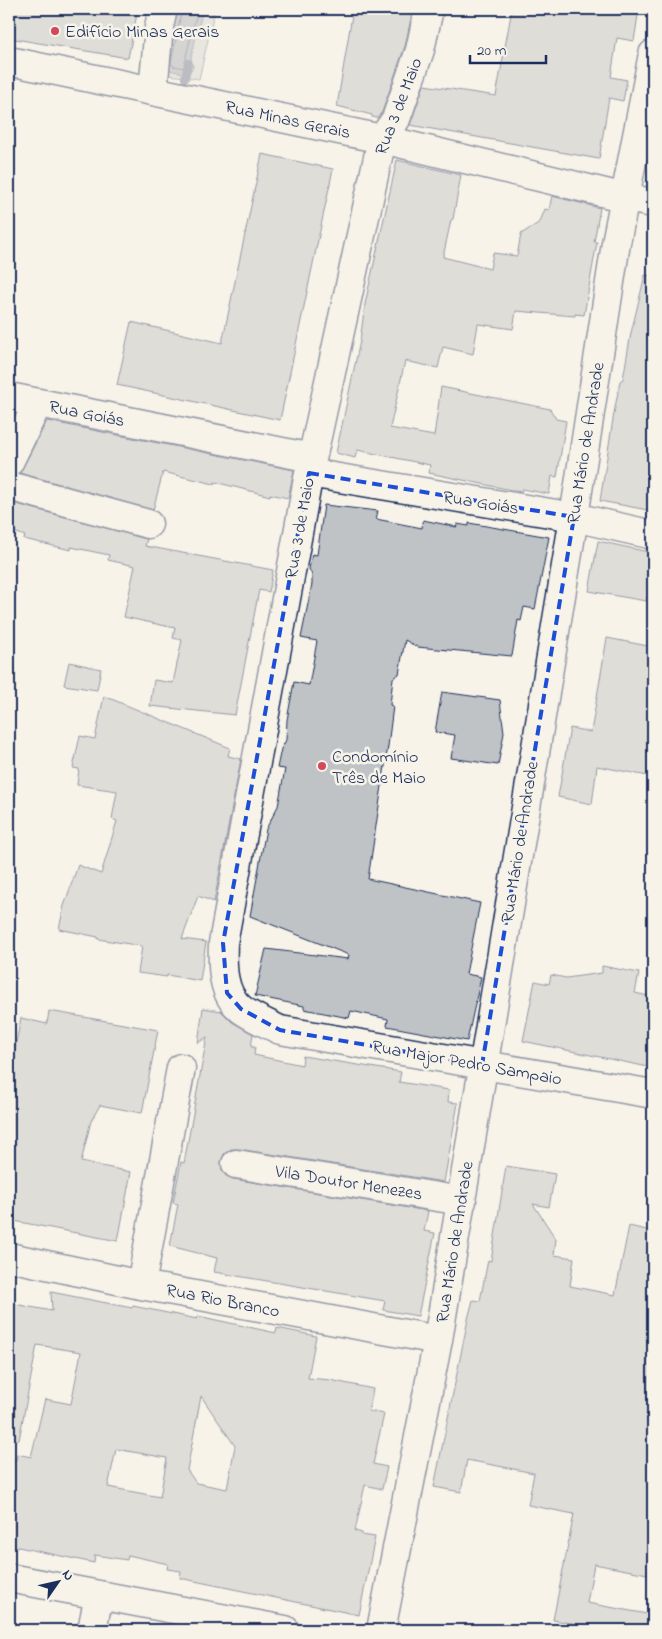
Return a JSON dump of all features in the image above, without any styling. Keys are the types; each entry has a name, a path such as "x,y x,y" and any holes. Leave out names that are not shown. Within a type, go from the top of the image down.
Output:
{"street":[{"path":"153,90 159,27 163,9"},
{"name":"Rua 3 de Maio","path":"280,1030 241,1009 227,993 222,964 222,943 310,466 382,139 396,118 420,50 429,9"},
{"name":"Rua Mário de Andrade","path":"381,1630 438,1340 462,1201 482,1065 574,517 616,243 653,54"},
{"name":"Rua Minas Gerais","path":"9,61 382,139 653,203"},
{"name":"Rua Goiás","path":"9,397 310,466 574,517 653,535"},
{"path":"9,462 38,403"},
{"path":"9,486 148,524"},
{"name":"Rua Major Pedro Sampaio","path":"280,1030 653,1094"},
{"path":"141,1285 181,1068"},
{"name":"Vila Doutor Menezes","path":"236,1164 462,1201"},
{"name":"Rua Rio Branco","path":"9,1257 141,1285 438,1340"},
{"path":"9,1578 285,1630"},
{"path":"92,1630 99,1596"}],"highlighted area":[{"path":"309,473 574,517 482,1065 280,1030 241,1009 227,993 223,943"}],"shaded area":[{"path":"151,9 215,9 199,79 140,71"}],"water":[{"path":"177,9 203,9 191,57 193,67 188,74 164,69"}],"building":[{"path":"9,9 138,9 128,58 9,38"},
{"path":"353,9 413,9 405,46 382,112 377,118 337,106"},
{"path":"512,9 639,9 634,41 617,38 611,77 627,80 623,101 609,98 599,159 410,125 424,85 496,96"},
{"path":"262,154 333,169 280,420 117,385 131,322 222,343"},
{"path":"397,160 461,175 453,219 451,220 443,257 490,269 493,253 517,256 521,234 540,222 545,209 549,210 552,196 600,208 594,242 597,242 584,315 575,314 575,316 516,311 513,329 478,324 473,354 443,347 438,368 405,361 390,428 434,436 441,387 550,409 556,419 566,421 557,477 552,476 549,494 522,489 521,492 429,473 430,465 357,450 355,458 336,453 360,341 365,304"},
{"path":"645,275 653,276 653,511 600,501 620,381 623,379 631,333"},
{"path":"47,421 294,470 288,498 270,494 270,496 215,482 214,484 163,472 153,510 20,473"},
{"path":"9,502 147,539 145,546 273,570 269,592 259,590 235,715 150,706 154,680 173,683 182,640 173,638 175,628 124,617 135,566 108,560 109,555 71,547 71,550 24,539 25,536 9,530"},
{"path":"324,505 378,511 376,519 422,528 423,520 457,527 457,524 469,526 469,523 549,537 535,609 524,607 521,621 518,620 512,656 417,647 405,640 399,674 393,678 390,705 393,706 368,879 480,903 466,974 481,977 467,1041 387,1026 388,1019 351,1011 349,1018 255,996 266,949 348,959 349,955 250,916 266,829 278,806 285,769 277,768 281,749 286,740 287,720 294,682 309,685 317,641 301,638 312,584 312,575 309,569 312,554 317,555"},
{"path":"598,541 653,553 653,598 647,597 646,601 589,591"},
{"path":"607,638 653,647 653,777 597,766 592,804 558,797 570,728 591,732"},
{"path":"69,662 101,669 97,690 64,685"},
{"path":"442,692 500,700 504,733 498,765 451,758 455,735 435,732"},
{"path":"104,696 230,748 228,756 241,759 214,902 198,896 182,939 206,942 200,981 167,975 167,977 138,973 142,946 98,939 98,937 59,929 64,906 78,865 101,874 117,821 112,819 117,791 77,785 79,769 73,768 80,736 95,739"},
{"path":"602,966 639,973 635,993 653,997 653,1068 523,1041 535,981 549,984 551,975 566,978 602,973"},
{"path":"203,1008 221,1011 232,1022 253,1034 251,1047 255,1047 254,1055 302,1065 303,1056 401,1072 399,1082 449,1090 448,1102 458,1103 444,1182 239,1149 231,1149 224,1154 221,1162 222,1170 226,1176 233,1179 428,1211 424,1231 435,1233 418,1316 383,1310 385,1301 214,1272 217,1258 170,1246 178,1204 173,1203 181,1162 184,1163 207,1037 198,1043"},
{"path":"49,1011 158,1030 142,1113 100,1105 91,1121 81,1162 131,1172 118,1241 9,1220 9,1077 21,1018 47,1024"},
{"path":"506,1166 555,1174 549,1207 533,1204 556,1239 554,1255 574,1258 570,1286 615,1295 629,1226 651,1231 648,1250 653,1251 653,1575 594,1564 587,1603 653,1615 653,1630 594,1630 595,1627 553,1620 574,1514 528,1505 534,1473 467,1460 461,1492 434,1487 468,1319 473,1300 480,1301 488,1260 491,1261"},
{"path":"51,1292 197,1319 198,1316 276,1333 277,1328 316,1336 308,1378 330,1380 373,1389 369,1411 384,1414 373,1464 387,1467 382,1489 365,1485 355,1531 362,1533 362,1535 375,1537 359,1615 180,1578 181,1571 167,1569 168,1564 128,1555 127,1560 95,1555 94,1563 9,1545 9,1458 16,1460 17,1454 31,1457 45,1399 71,1404 81,1352 37,1345 19,1440 9,1439 9,1303 52,1311","holes":["201,1396 235,1446 227,1489 196,1483 187,1470","116,1449 167,1458 160,1497 108,1487"]}],"waterway":[{"path":"185,78 188,63"}],"place":[{"name":"Edifício Minas Gerais","path":"55,31"},
{"name":"Condomínio Três de Maio","path":"322,766"}]}
